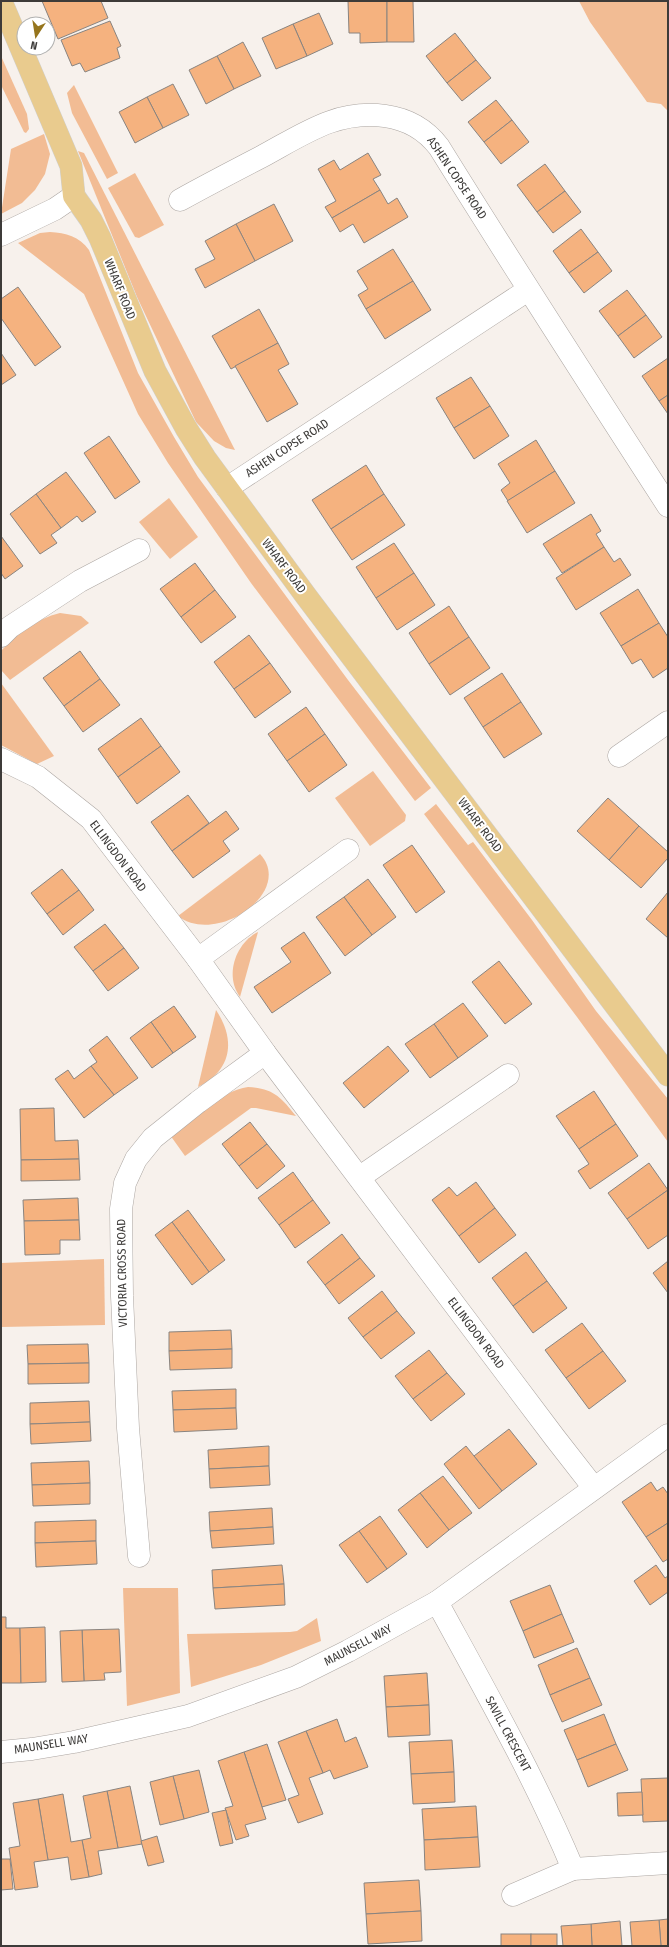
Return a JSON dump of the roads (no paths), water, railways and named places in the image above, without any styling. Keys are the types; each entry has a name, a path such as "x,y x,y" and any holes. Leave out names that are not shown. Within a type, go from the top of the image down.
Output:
{"main road":[{"name":"WHARF ROAD","path":"1,1 70,166 74,196 91,220 100,238 155,371 186,428 227,488 310,602 668,1075"}],"street":[{"name":"ASHEN COPSE ROAD","path":"180,200 310,130 331,121 360,114 394,117 426,132 434,140 528,290 564,342 668,506"},
{"path":"1,235 55,209 74,196"},
{"name":"ASHEN COPSE ROAD","path":"227,488 528,290"},
{"path":"1,636 10,626 80,581 138,550"},
{"path":"619,756 668,722"},
{"name":"ELLINGDON ROAD","path":"1,759 38,777 91,819 198,959 265,1053 594,1488"},
{"path":"198,959 348,850"},
{"name":"VICTORIA CROSS ROAD","path":"139,1556 128,1428 122,1296 121,1209 125,1183 136,1159 153,1138 198,1102 265,1053"},
{"path":"360,1177 508,1075"},
{"name":"MAUNSELL WAY","path":"1,1752 32,1749 74,1742 188,1716 296,1677 348,1651 437,1602 668,1435"},
{"name":"SAVILL CRESCENT","path":"437,1602 515,1745 554,1822 573,1869"},
{"path":"513,1896 573,1869 668,1863"}]}
